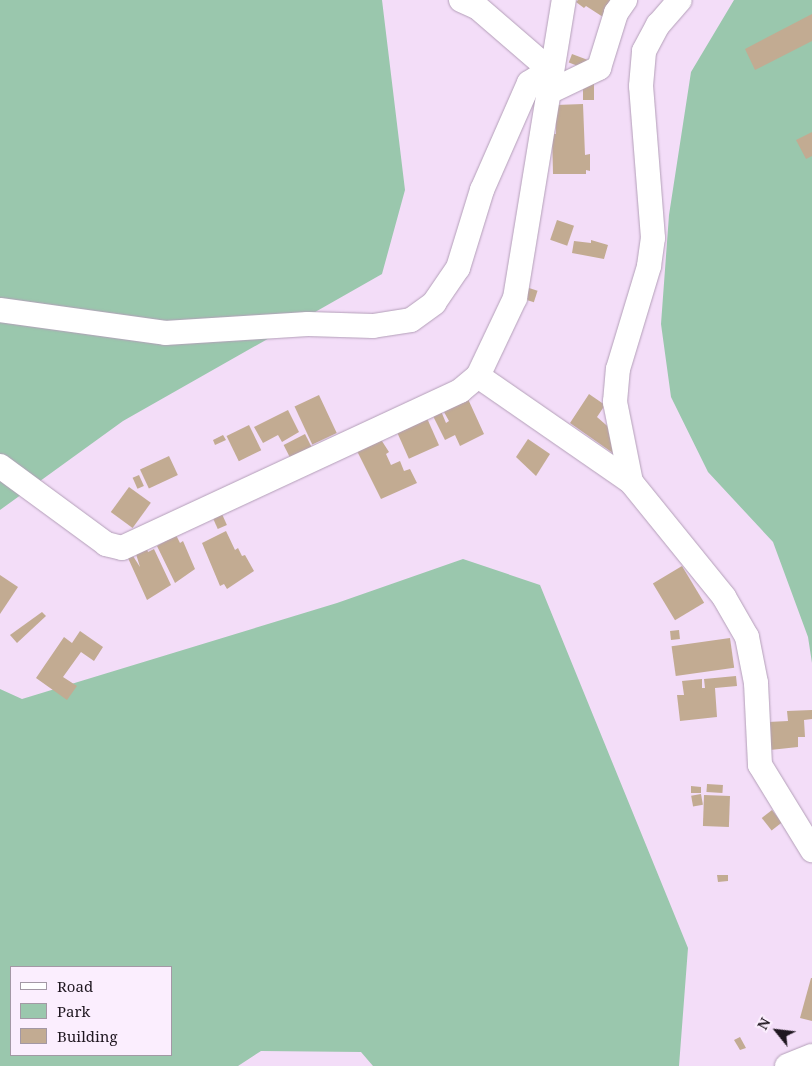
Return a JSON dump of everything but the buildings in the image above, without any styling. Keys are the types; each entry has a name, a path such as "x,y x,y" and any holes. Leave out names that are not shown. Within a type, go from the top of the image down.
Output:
{"street":[{"path":"461,0 477,7 550,70"},
{"path":"0,466 106,544 122,548 460,391 478,376 515,298 550,70 564,0"},
{"path":"547,93 599,68 616,13 625,0"},
{"path":"631,482 615,402 618,369 649,266 653,238 641,86 644,51 658,25 680,0"},
{"path":"0,310 165,333 308,324 374,326 411,320 434,303 458,268 482,190 529,83 550,70"},
{"path":"478,376 631,482 724,597 747,637 756,683 760,765 812,850"},
{"path":"786,1066 812,1056"}],"green space":[{"path":"0,0 382,0 405,190 382,274 123,421 0,510"},
{"path":"734,0 812,0 812,663 808,637 773,542 708,472 671,397 661,324 669,215 691,72"},
{"path":"463,559 540,585 688,948 679,1066 373,1066 361,1052 261,1051 238,1066 0,1066 0,689 22,699 337,603"}]}
